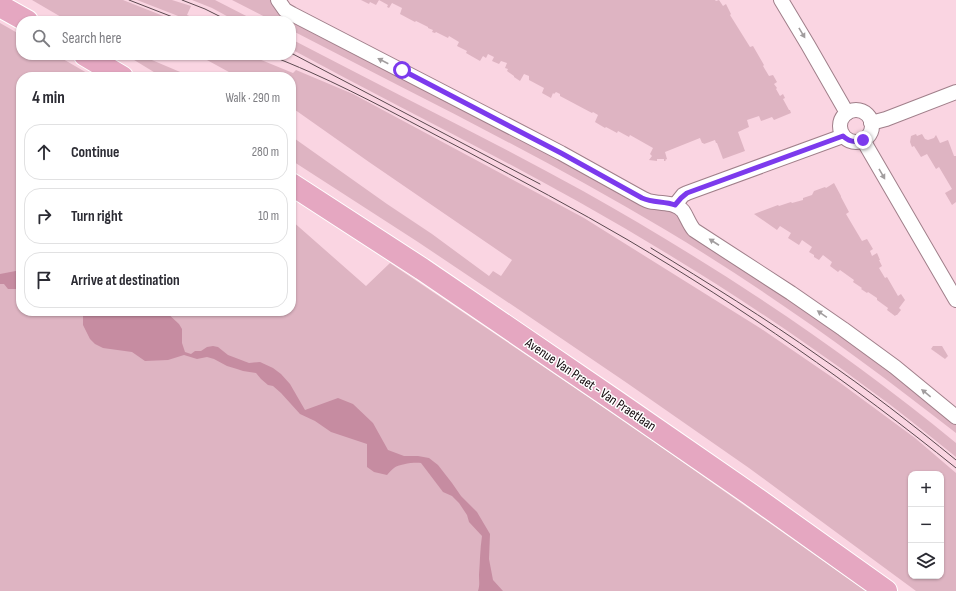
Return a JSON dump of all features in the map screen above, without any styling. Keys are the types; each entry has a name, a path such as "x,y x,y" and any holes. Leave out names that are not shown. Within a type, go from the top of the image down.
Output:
{"main road":[{"path":"0,6 18,16"},
{"path":"93,60 114,72"},
{"name":"Avenue Van Praet - Van Praetlaan","path":"296,187 422,269 608,395 886,591"}],"street":[{"path":"278,0 285,10 561,153 642,198 648,201 670,203 675,205 683,212 694,230 844,329 954,411"},
{"path":"781,0 847,113"},
{"path":"871,123 883,120 956,92"},
{"path":"854,110 862,111 868,116 871,123 869,135 863,140 859,141 850,141 843,136 840,128 840,123 844,116 854,110"},
{"path":"675,205 687,193 843,136"},
{"path":"863,140 956,300"}],"shaded area":[{"path":"32,0 123,0 163,16 59,16"},
{"path":"137,0 172,0 191,6 187,15 189,16 178,16"},
{"path":"192,0 215,0 246,16 227,16"},
{"path":"232,0 273,0 288,16 263,16"},
{"path":"361,0 379,0 376,5 370,2 369,4"},
{"path":"379,0 719,0 723,6 726,4 731,14 730,15 750,47 753,46 769,76 773,75 777,82 774,84 777,88 776,89 780,96 783,94 785,98 783,99 791,113 774,120 772,117 761,121 759,116 747,120 749,127 738,132 745,151 723,159 715,140 704,144 700,138 665,152 667,159 665,160 666,161 664,161 664,159 657,159 657,161 649,160 652,156 650,154 653,148 630,135 629,137 618,131 617,133 595,122 598,115 593,112 592,113 560,96 560,94 556,92 554,94 553,93 551,98 542,93 544,88 529,80 529,76 524,74 520,81 507,71 508,69 505,68 507,63 501,61 499,64 492,61 494,57 488,54 486,58 483,56 480,61 466,53 467,51 457,46 459,42 449,36 448,38 436,32 432,32 433,30 428,27 400,14 402,8 392,3 389,8 387,7 388,5"},
{"path":"0,23 16,32 16,60 65,60 85,72 16,72 16,316 296,316 296,224 366,286 390,263 630,425 866,591 0,591"},
{"path":"296,25 550,155 632,201 634,198 675,212 762,282 821,322 889,372 892,368 956,424 956,433 850,352 740,276 618,202 479,127 296,33"},
{"path":"296,42 511,152 583,191 632,219 728,278 822,341 912,408 956,443 956,457 889,404 832,362 726,290 579,202 296,52"},
{"path":"134,60 152,60 180,72 154,72"},
{"path":"207,60 261,60 291,72 229,72"},
{"path":"296,70 353,94 584,218 760,328 839,382 915,438 956,473 956,591 916,591 749,468 627,383 418,242 296,163 296,140 432,234 489,276 493,271 501,276 512,260 296,111 296,72 294,72"},
{"path":"916,134 917,136 922,134 925,139 928,140 934,138 936,135 940,143 948,140 954,156 956,156 956,202 952,205 945,193 952,189 939,167 936,169 927,154 921,157 914,146 912,147 910,142 911,136"},
{"path":"834,183 849,212 846,214 862,241 867,239 873,249 870,251 872,256 877,253 882,266 879,268 885,278 887,277 898,296 901,294 905,300 899,308 901,310 895,316 887,310 888,308 877,300 877,298 861,289 862,288 853,282 854,280 840,270 838,272 830,266 832,262 823,255 819,260 814,257 814,255 809,252 812,247 802,240 799,245 788,238 791,233 780,226 777,230 754,214 778,205 803,200 803,198 812,195 814,191 825,187 826,188"},
{"path":"16,271 16,289 8,289 4,284 0,284 0,274"},
{"path":"83,316 170,316 182,329 182,343 185,352 191,354 195,351 201,351 207,347 213,346 218,347 228,355 249,363 260,362 273,368 290,384 305,410 338,398 353,404 373,423 388,450 404,456 429,458 438,465 461,496 477,512 490,534 489,559 493,580 503,591 478,591 482,536 469,522 467,515 459,503 452,496 443,492 421,463 399,465 387,475 374,472 367,467 367,444 331,432 315,421 300,414 281,393 273,386 268,385 256,373 227,366 207,357 197,359 184,355 168,360 145,361 132,352 103,348 95,344 90,339 83,325"},
{"path":"933,346 942,346 948,356 945,359 931,349"}],"tram line":[{"path":"129,0 170,16"},
{"path":"182,0 219,16"},
{"path":"296,56 540,184"},
{"path":"281,60 330,81 390,111 548,195 628,240 713,292 796,348 877,406 956,468"},
{"path":"651,248 757,315 838,369 923,433 956,460"}],"route":[{"path":"402,70 561,153 642,198 655,203 670,203 675,205 683,195 687,193 843,136 854,142 863,140"}]}
